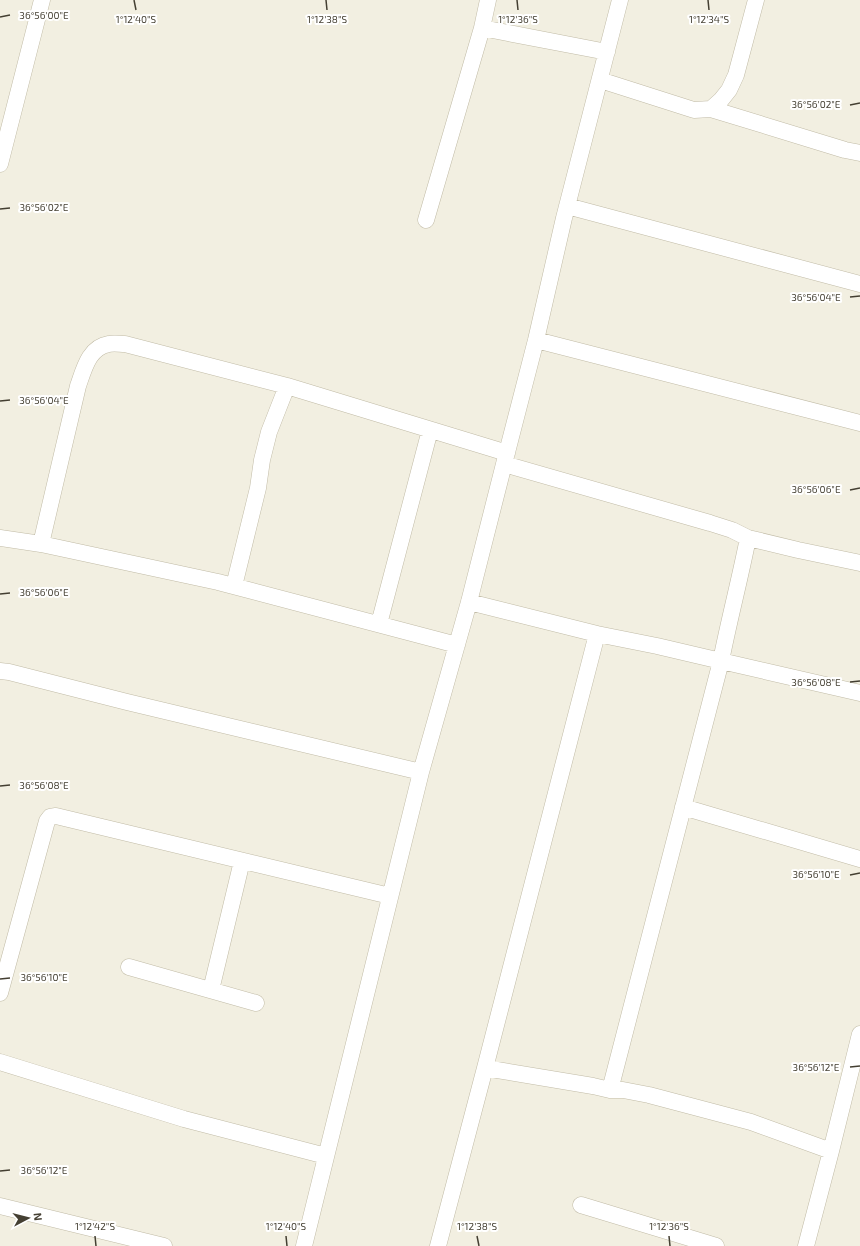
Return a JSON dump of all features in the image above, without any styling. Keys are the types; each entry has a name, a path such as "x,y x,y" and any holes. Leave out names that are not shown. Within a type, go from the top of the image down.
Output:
{"street":[{"path":"0,164 42,0"},
{"path":"426,220 482,28 488,0"},
{"path":"304,1246 421,772 469,602 506,459 536,340 567,206 620,0"},
{"path":"711,109 730,90 736,75 756,0"},
{"path":"482,28 607,52"},
{"path":"600,80 694,110 711,109 860,153"},
{"path":"567,206 860,284"},
{"path":"536,340 860,423"},
{"path":"41,544 78,386 87,361 96,349 108,344 125,344 287,386 430,430 506,459 732,530 748,538 860,563"},
{"path":"234,586 258,488 262,460 269,432 287,386"},
{"path":"379,624 430,430"},
{"path":"0,538 41,544 234,586 457,645"},
{"path":"610,1090 721,661 748,538"},
{"path":"469,602 597,634 657,646 860,693"},
{"path":"438,1246 597,634"},
{"path":"0,671 421,772"},
{"path":"683,807 860,858"},
{"path":"0,993 45,828 50,817 56,816 390,896"},
{"path":"212,990 242,861"},
{"path":"130,967 256,1003"},
{"path":"806,1246 860,1034"},
{"path":"0,1062 184,1120 326,1156"},
{"path":"485,1068 610,1090 623,1090 649,1095 751,1122 831,1150"},
{"path":"581,1205 716,1246"},
{"path":"0,1206 164,1246"}]}
